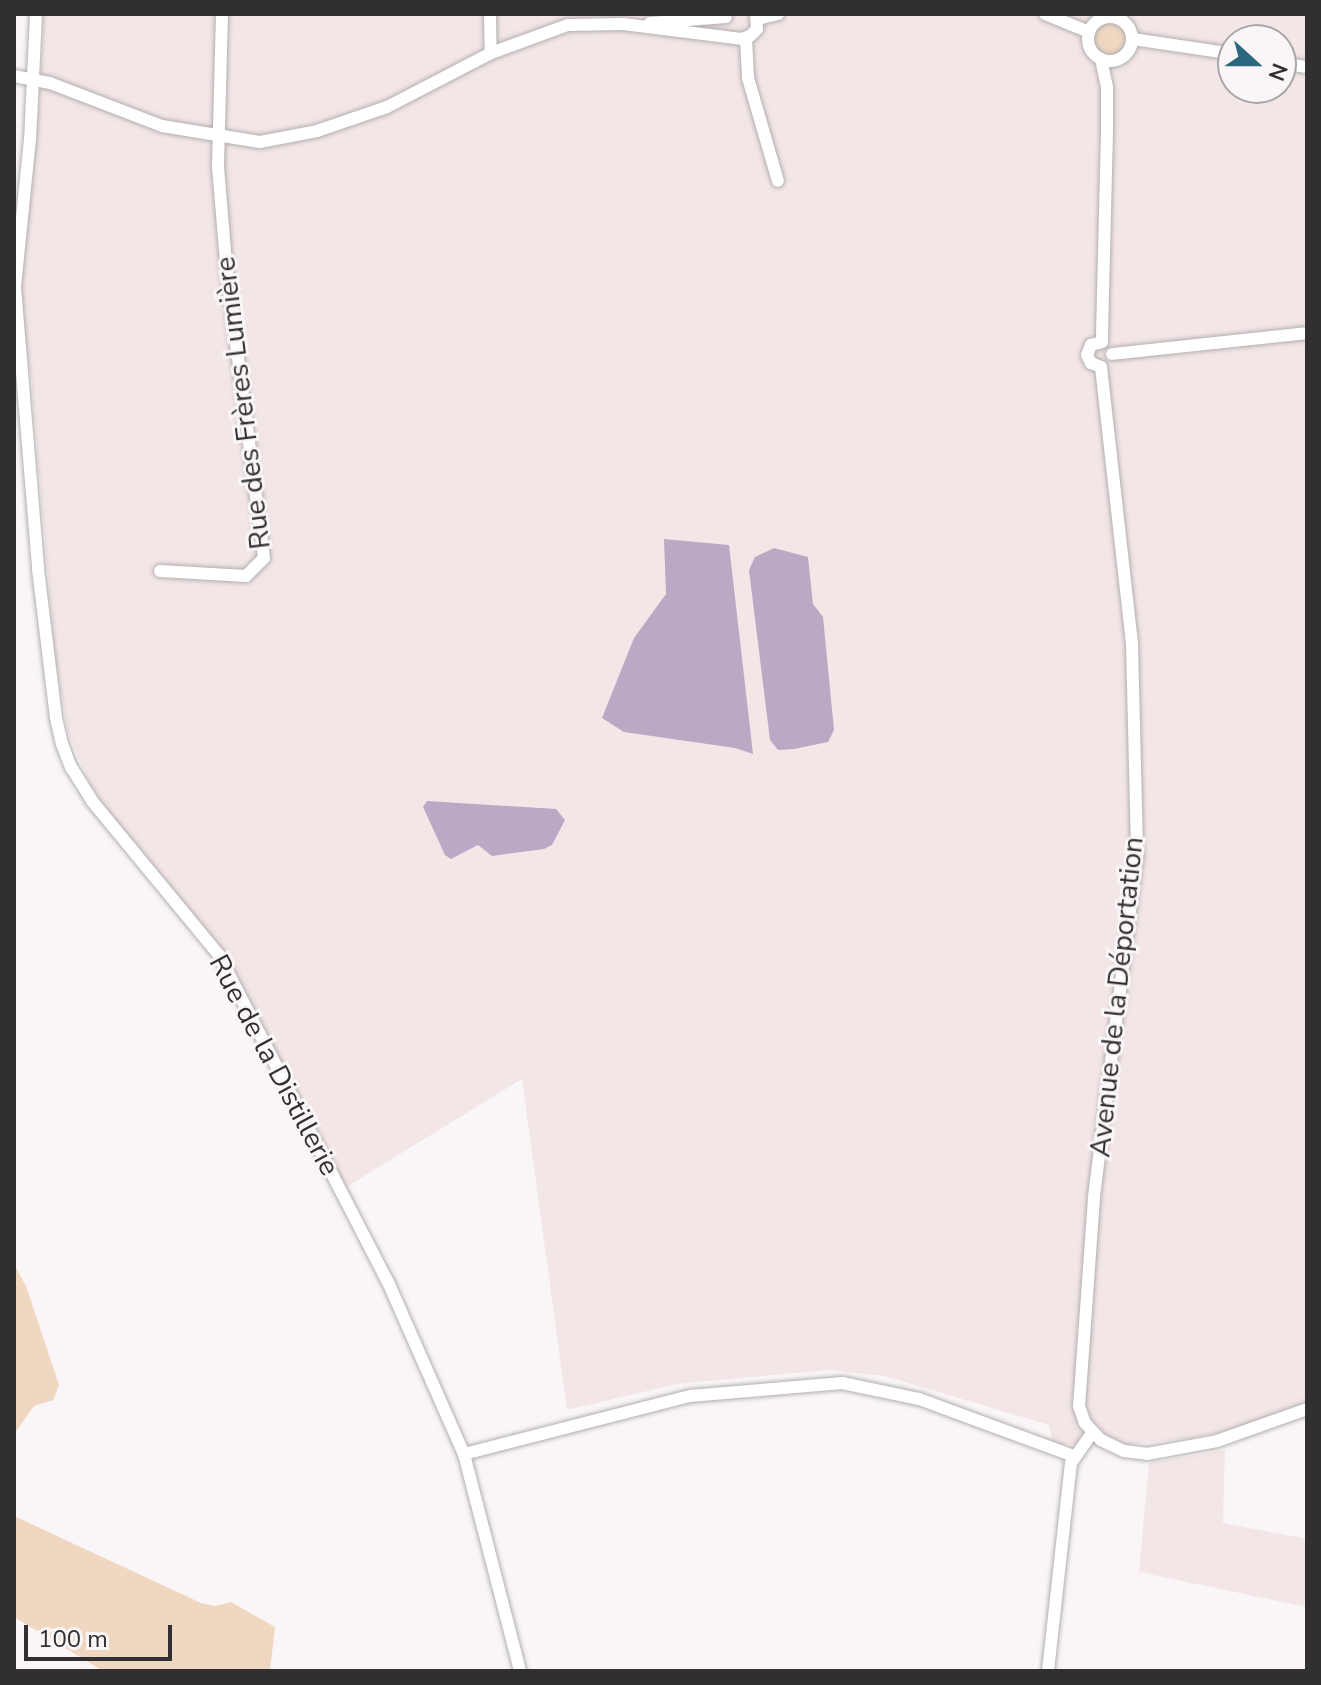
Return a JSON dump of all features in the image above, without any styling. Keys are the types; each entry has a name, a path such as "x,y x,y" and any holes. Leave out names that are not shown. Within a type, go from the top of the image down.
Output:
{"street":[{"name":"Rue de la Distillerie","path":"36,14 34,78 15,287 38,569 56,718 62,744 71,767 92,801 219,955 388,1282 464,1454 520,1671"},
{"path":"219,136 222,14"},
{"path":"490,14 491,53"},
{"path":"623,24 689,35 746,38 754,33 757,17 778,14"},
{"path":"1045,14 1089,32"},
{"path":"14,76 34,78 162,126 260,142 317,131 387,107 491,53 568,25 727,16 725,24 732,36"},
{"path":"1114,16 1127,25 1133,39 1126,55 1116,61 1101,59 1091,51 1089,32 1099,20 1114,16"},
{"path":"746,38 748,78 778,181"},
{"path":"1133,39 1217,52"},
{"path":"1101,59 1107,88 1102,342 1112,354"},
{"path":"1107,88 1116,61"},
{"name":"Rue des Frères Lumière","path":"160,571 246,576 264,558 227,274 219,136"},
{"path":"1112,354 1307,333"},
{"path":"1102,342 1091,345 1087,355 1091,363 1101,367 1109,362 1112,354"},
{"name":"Avenue de la Déportation","path":"1093,1432 1079,1406 1078,1376 1094,1198 1137,856 1132,644 1101,367"},
{"path":"464,1454 690,1396 842,1383 919,1399 1074,1456"},
{"path":"1048,1671 1074,1456 1093,1432 1111,1446 1147,1454 1217,1441 1307,1409"}],"shaded area":[{"path":"43,14 1307,14 1307,1403 1255,1423 1193,1438 1131,1444 1053,1444 1049,1425 884,1376 828,1370 677,1384 567,1410 522,1079 343,1189 237,979 114,822 90,784 68,732 55,657 31,375 18,288 40,99"},
{"path":"1110,23 1121,28 1126,39 1121,50 1110,55 1099,50 1094,39 1099,28"},
{"path":"664,539 729,545 753,754 735,748 624,732 602,718 634,638 666,594"},
{"path":"774,548 808,557 813,604 823,617 834,730 828,742 778,750 770,740 749,570 755,557"},
{"path":"427,801 556,809 565,820 552,845 544,849 492,856 478,845 451,859 445,855 423,807"},
{"path":"14,1264 26,1286 59,1385 53,1400 34,1406 14,1434"},
{"path":"1225,1450 1223,1523 1307,1539 1307,1607 1139,1572 1149,1463"},
{"path":"14,1516 201,1603 215,1606 231,1602 275,1627 270,1671 103,1671 14,1617"}]}
